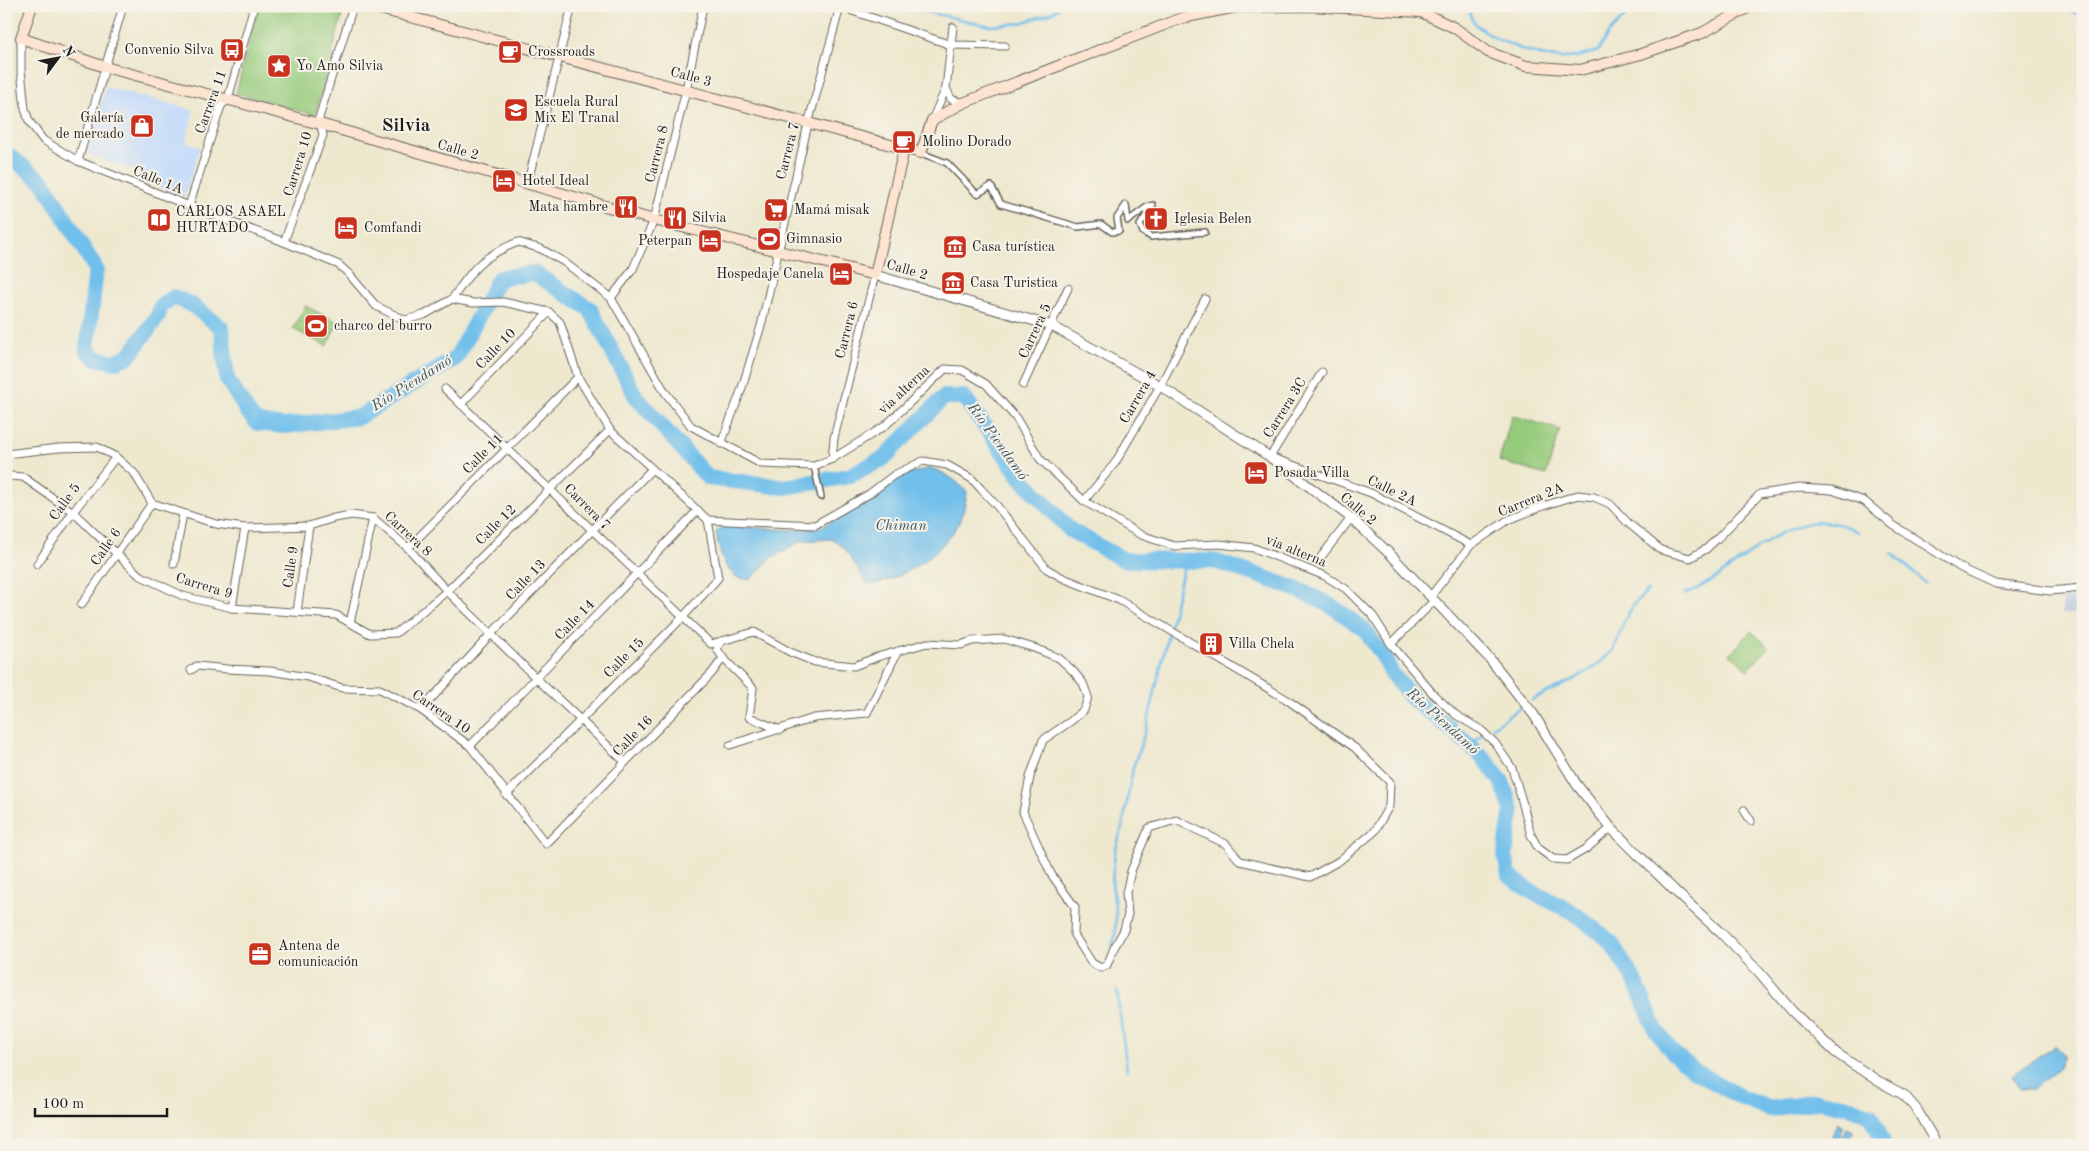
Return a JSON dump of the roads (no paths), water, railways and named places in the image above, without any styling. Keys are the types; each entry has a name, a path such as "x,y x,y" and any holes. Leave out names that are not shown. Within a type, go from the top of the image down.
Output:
{"main road":[{"path":"21,38 32,6"},
{"name":"Calle 3","path":"369,6 921,153"},
{"path":"921,153 932,120 963,103 1182,18 1236,7 1309,6 1421,12 1455,28 1488,52 1526,66 1580,70 1641,54 1702,33 1751,6"},
{"name":"Calle 2","path":"21,38 105,66 320,124 654,220 875,275"},
{"name":"Carrera 6","path":"875,275 904,149"}],"street":[{"path":"78,161 123,6"},
{"name":"Carrera 11","path":"189,206 222,106 228,99 254,6"},
{"name":"Carrera 10","path":"284,242 323,135 319,118 353,6"},
{"path":"527,184 572,6"},
{"name":"Carrera 8","path":"611,298 633,269 654,220 686,90 703,6"},
{"path":"839,7 950,45 1005,46"},
{"name":"Carrera 7","path":"721,444 741,391 760,326 808,124 839,7"},
{"path":"932,120 946,88 950,67 950,45 953,26"},
{"name":"Calle 1A","path":"21,38 21,70 25,109 29,121 43,140 78,161 339,265 376,306 406,320 424,315 452,299"},
{"path":"946,88 951,99 963,103"},
{"name":"Calle 3","path":"921,153 947,163 977,194 991,186 1001,204 1078,227 1101,224 1112,232 1118,231 1118,218 1126,205 1128,222 1147,207 1153,205 1140,225 1143,232 1151,237 1205,232"},
{"name":"via alterna","path":"452,299 471,271 489,254 518,242 541,249 564,262 611,298 665,392 691,426 721,444 761,464 814,466 832,459 885,426 945,369 962,370 986,384 1016,418 1040,459 1084,501 1141,535 1174,546 1220,544 1254,548 1325,576 1346,589 1373,616 1391,644 1434,695 1456,715 1481,730 1495,744 1512,768 1530,835 1538,848 1553,859 1567,860 1586,849 1611,828"},
{"name":"Calle 2","path":"875,275 1052,326 1160,386 1270,457 1351,518 1390,555 1490,659 1534,715 1577,785 1611,828 1728,940 1760,972 1792,1011 1836,1053 1878,1081 1904,1095 1916,1110 1937,1145"},
{"name":"Carrera 6","path":"832,459 834,438 875,275"},
{"name":"Carrera 5","path":"1023,385 1068,288"},
{"path":"452,299 473,303 503,302 549,312 560,322 578,378 610,430 651,470 708,520 815,525 869,494 894,475 923,460 947,465 972,480 982,489 1047,569 1063,578 1119,600 1164,626 1286,699 1355,748 1390,782 1389,806 1374,831 1362,843 1339,861 1310,877 1240,861 1226,844 1176,820 1149,828 1131,871 1126,893 1128,914 1124,930 1114,948 1108,965 1101,968 1092,963 1074,935 1075,907 1051,874 1023,812 1030,777 1043,740 1084,710 1088,697 1083,683 1059,658 1004,639 960,645 927,643 854,666 815,662 790,652 754,632 721,641 717,649 723,658 753,688 749,717 780,730"},
{"name":"Carrera 4","path":"1084,501 1114,463 1160,386 1205,299"},
{"name":"Calle 10","path":"461,404 549,312"},
{"name":"Carrera 3C","path":"1270,457 1322,372"},
{"name":"Calle 11","path":"408,548 578,378"},
{"name":"Carrera 7","path":"445,390 551,488 711,644 721,641"},
{"name":"Calle 12","path":"396,633 447,591 610,430"},
{"path":"6,454 59,448 97,447 116,457 134,473 152,503"},
{"name":"Calle 5","path":"37,564 73,512 116,457"},
{"name":"Calle 2A","path":"1270,457 1371,493 1471,546"},
{"path":"814,466 821,497"},
{"name":"Calle 13","path":"421,710 491,634 651,470"},
{"name":"Carrera 9","path":"9,476 23,476 73,512 139,575 183,596 232,608 336,615 370,634 396,633"},
{"name":"Carrera 2A","path":"1391,644 1432,599 1471,546 1508,520 1578,495 1594,497 1610,504 1628,523 1661,550 1690,558 1706,549 1760,494 1799,488 1832,490 1864,502 1893,526 1961,568 1996,584 2050,591 2083,588"},
{"name":"Carrera 8","path":"152,503 216,524 245,528 309,526 334,518 352,515 374,518 408,548 447,591 625,762"},
{"name":"Calle 6","path":"81,605 152,503"},
{"name":"Calle 14","path":"470,746 698,510"},
{"path":"174,564 183,514"},
{"path":"350,623 374,518"},
{"path":"1321,557 1351,518"},
{"name":"Calle 15","path":"506,794 683,617 718,578 708,520"},
{"name":"Calle 9","path":"297,612 309,526"},
{"path":"232,608 245,528"},
{"path":"730,745 814,718 867,713 898,651"},
{"name":"Calle 16","path":"546,844 712,673 723,658"},
{"name":"Carrera 10","path":"191,670 197,666 270,671 308,677 342,688 380,690 421,710 470,746 546,844"},
{"path":"1744,810 1751,821"}],"water":[{"name":"Chiman","path":"930,468 950,477 967,492 965,506 957,526 941,546 906,572 893,578 868,585 845,549 832,539 800,541 770,559 751,579 740,578 734,575 722,558 716,532 724,526 792,530 816,529 846,515 898,477"},
{"path":"2055,1045 2064,1056 2059,1068 2033,1089 2019,1089 2012,1075"},
{"path":"1837,1123 1843,1125 1838,1142 1831,1140"},
{"path":"1847,1128 1853,1131 1848,1144 1841,1141"}],"waterway":[{"path":"901,6 990,26 1021,23 1051,13 1061,6"},
{"path":"1465,6 1468,8 1472,19 1487,33 1525,50 1550,57 1565,58 1598,51 1608,34 1635,6"},
{"path":"2058,6 2083,16"},
{"name":"Río Piendamó","path":"6,153 43,182 96,269 87,350 96,358 114,362 129,356 158,316 161,306 174,297 192,305 222,328 227,379 247,411 257,423 284,426 359,417 456,358 499,278 534,273 590,309 636,397 708,478 785,487 849,476 883,459 944,397 964,397 1023,480 1070,530 1124,560 1214,561 1257,575 1301,591 1335,608 1365,630 1383,656 1392,674 1415,701 1469,744 1487,762 1502,782 1512,810 1505,854 1509,876 1532,892 1571,911 1610,941 1635,981 1656,1030 1673,1053 1695,1071 1742,1098 1770,1109 1817,1101 1847,1106 1871,1115 1884,1145"},
{"path":"1684,594 1705,584 1788,530 1810,523 1833,523 1858,532"},
{"path":"1892,553 1925,583"},
{"path":"1112,945 1115,935 1116,915 1112,883 1115,852 1123,824 1133,768 1147,726 1185,561"},
{"path":"1532,700 1574,679 1603,660 1615,645 1629,612 1648,590"},
{"path":"1493,727 1521,707"},
{"path":"1469,744 1481,735"},
{"path":"1117,991 1127,1070"}],"place":[{"name":"Convenio Silva","path":"232,50"},
{"name":"Crossroads","path":"510,52"},
{"name":"Yo Amo Silvia","path":"279,66"},
{"name":"Escuela Rural Mix El Tranal","path":"516,110"},
{"name":"Galería de mercado","path":"142,126"},
{"name":"Molino Dorado","path":"904,142"},
{"name":"Hotel Ideal","path":"504,181"},
{"name":"Mata hambre","path":"626,207"},
{"name":"Mamá misak","path":"776,210"},
{"name":"Silvia","path":"675,218"},
{"name":"Iglesia Belen","path":"1156,219"},
{"name":"CARLOS ASAEL HURTADO","path":"159,220"},
{"name":"Comfandi","path":"346,228"},
{"name":"Gimnasio","path":"769,239"},
{"name":"Peterpan","path":"710,241"},
{"name":"Casa turística","path":"955,247"},
{"name":"Hospedaje Canela","path":"841,274"},
{"name":"Casa Turistica","path":"953,283"},
{"name":"charco del burro","path":"316,326"},
{"name":"Posada Villa","path":"1256,473"},
{"name":"Villa Chela","path":"1211,644"},
{"name":"Antena de comunicación","path":"260,954"}],"district":[{"name":"Silvia","path":"406,126"}]}
